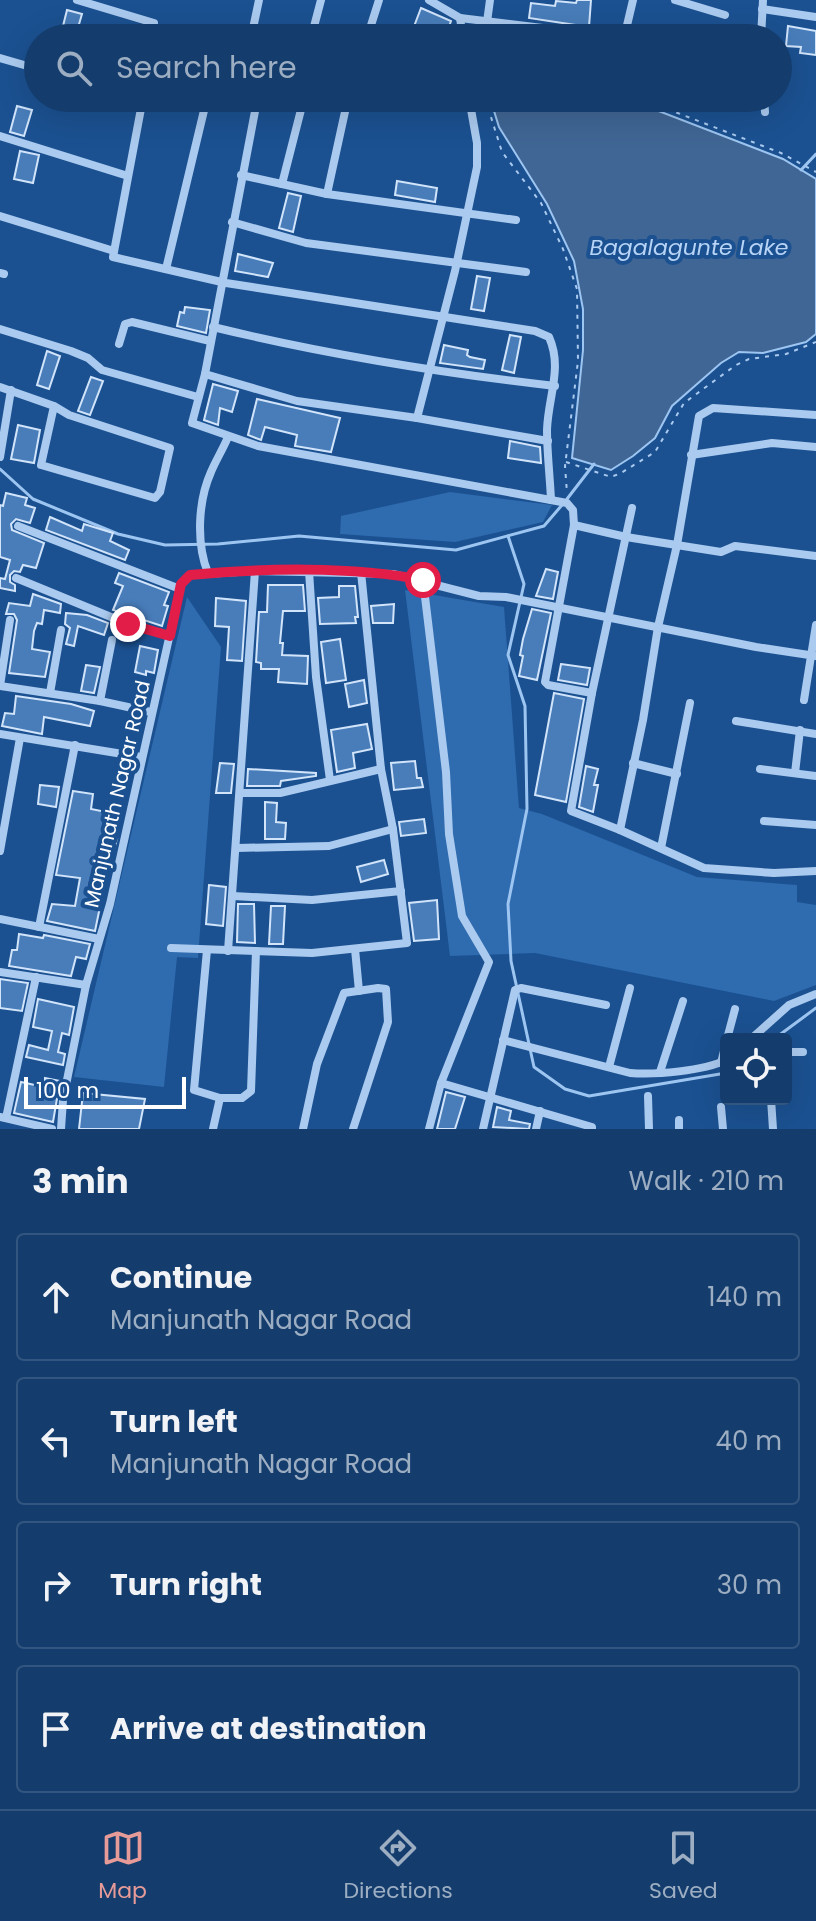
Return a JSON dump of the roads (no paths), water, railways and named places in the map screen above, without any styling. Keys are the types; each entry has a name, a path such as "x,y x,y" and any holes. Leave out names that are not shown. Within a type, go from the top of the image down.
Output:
{"street":[{"path":"77,0 154,24"},
{"path":"254,24 259,0"},
{"path":"315,24 321,0"},
{"path":"371,24 379,0"},
{"path":"429,0 448,4 460,18 461,24"},
{"path":"487,22 490,0"},
{"path":"627,24 633,0"},
{"path":"675,0 725,15"},
{"path":"762,24 763,4 816,17"},
{"path":"460,18 504,24"},
{"path":"0,58 24,65"},
{"path":"139,112 113,257 220,282 535,331 549,337 555,350 555,386 547,428 551,500"},
{"path":"166,269 204,112"},
{"path":"255,112 193,425 258,446 567,503 573,510 574,525 545,682 592,693"},
{"path":"282,184 300,112"},
{"path":"327,194 345,112"},
{"path":"417,418 477,167 471,112"},
{"path":"0,136 128,176"},
{"path":"241,175 327,194 516,220"},
{"path":"0,216 114,251"},
{"path":"232,222 306,243 526,272"},
{"path":"119,344 125,324 132,322 210,341"},
{"path":"213,327 289,346 492,379 555,386"},
{"path":"0,329 71,351 88,358 102,370 198,397"},
{"path":"205,374 297,401 548,441"},
{"path":"0,387 54,406 69,415 170,448 160,492 155,498 41,465 54,406"},
{"path":"0,457 11,390"},
{"path":"620,830 658,627 677,545 699,416 713,408 816,415"},
{"path":"207,570 201,529 202,501 228,437"},
{"path":"691,455 772,443 816,447"},
{"path":"632,508 592,693 571,811 704,868 774,873 816,871"},
{"path":"574,525 626,537 721,552 735,546 816,556"},
{"path":"18,526 180,589 190,575 207,570 393,574 479,596 506,597 814,656"},
{"path":"228,951 255,571"},
{"path":"309,571 316,677 330,780"},
{"path":"171,948 312,953 407,943 393,829 381,769 361,572"},
{"path":"16,578 128,624 170,636"},
{"path":"423,580 446,772 449,834 462,916 489,962 441,1083 429,1129"},
{"name":"Manjunath Nagar Road","path":"61,1129 63,1100 86,985 110,904 180,589"},
{"path":"10,620 0,686 151,712"},
{"path":"804,700 814,656 816,625"},
{"path":"50,693 61,630"},
{"path":"100,701 112,640"},
{"path":"661,848 690,703"},
{"path":"736,721 816,734"},
{"path":"795,773 800,730"},
{"path":"0,734 141,757"},
{"path":"0,851 20,738"},
{"path":"39,927 75,745"},
{"path":"633,763 677,774"},
{"path":"240,793 280,793 381,769"},
{"path":"760,769 816,776"},
{"path":"764,821 816,825"},
{"path":"237,848 329,846 393,829"},
{"path":"233,896 312,900 401,891"},
{"path":"0,919 99,939"},
{"path":"355,949 359,991"},
{"path":"207,950 194,1090 220,1098 242,1098 251,1091 256,951"},
{"path":"0,972 86,985"},
{"path":"36,977 3,1118 52,1129"},
{"path":"609,1067 630,988"},
{"path":"303,1129 317,1064 344,993 386,989 388,1022 353,1129"},
{"path":"483,1129 517,990 606,1005"},
{"path":"758,1033 789,1005 816,994"},
{"path":"660,1072 683,1001"},
{"path":"728,1033 735,1009"},
{"path":"503,1040 630,1073 660,1072 720,1062"},
{"path":"792,1052 803,1052"},
{"path":"441,1083 592,1129"},
{"path":"648,1096 649,1129"},
{"path":"213,1129 220,1098"},
{"path":"771,1105 773,1129"},
{"path":"721,1107 723,1129"},
{"path":"536,1129 540,1111"}],"water":[{"name":"Bagalagunte Lake","path":"494,112 661,112 783,159 816,179 816,334 806,342 763,353 739,352 721,363 672,406 655,438 611,470 572,458 583,350 583,309 574,261 547,204 499,127"}],"waterway":[{"path":"801,170 816,154"},
{"path":"567,499 594,464"},
{"path":"0,469 33,499 118,534 165,545 218,544 299,536 456,550 544,526 562,505"},
{"path":"508,536 524,584 508,655 525,706 527,809 508,904 511,961 534,1067 565,1089 589,1096 720,1074"},
{"path":"782,1033 816,1008"}]}
